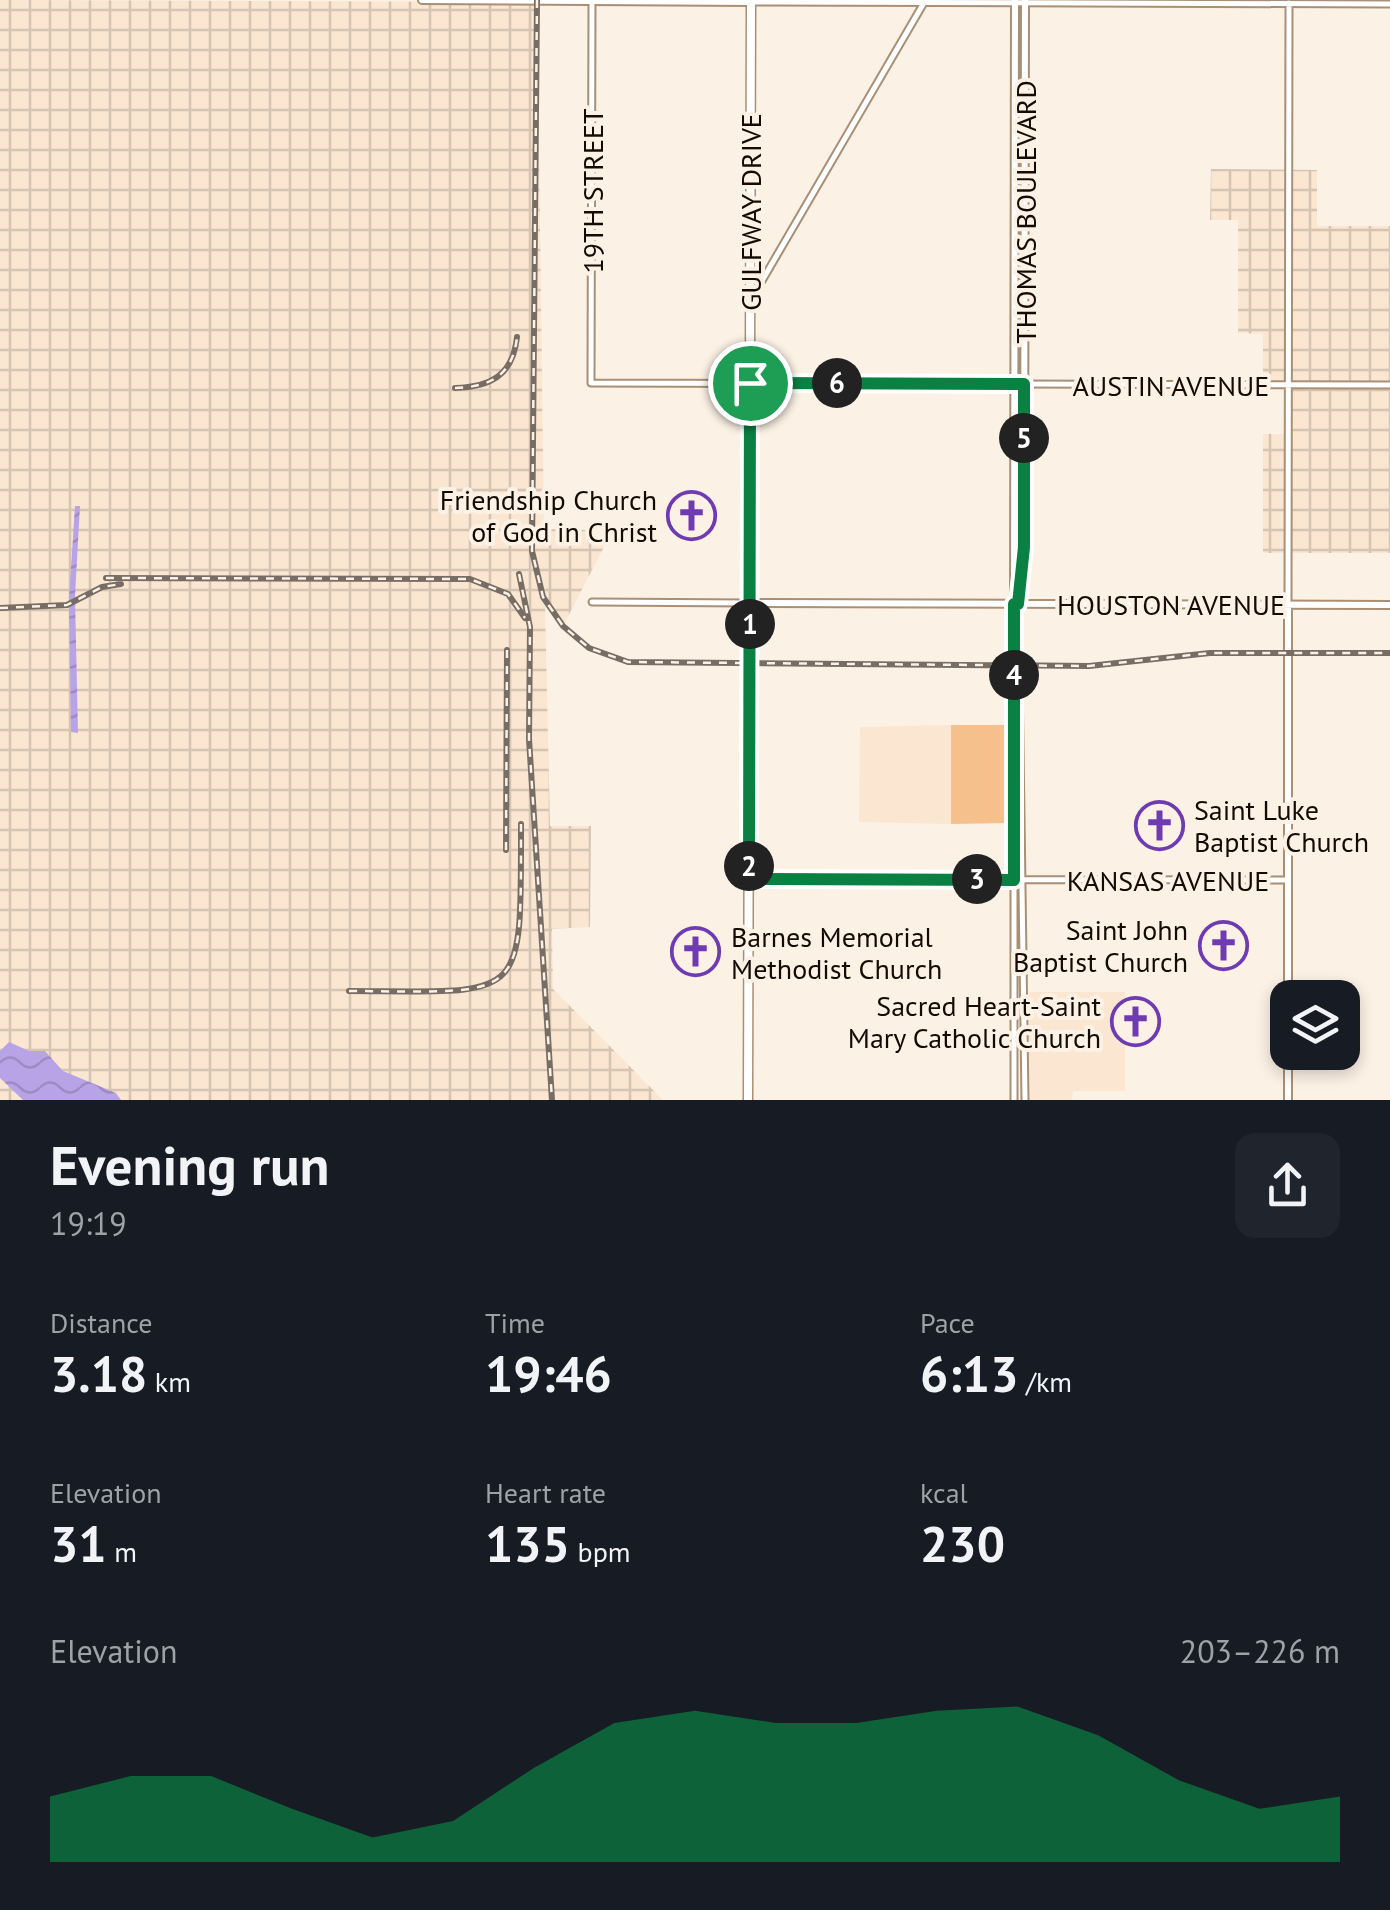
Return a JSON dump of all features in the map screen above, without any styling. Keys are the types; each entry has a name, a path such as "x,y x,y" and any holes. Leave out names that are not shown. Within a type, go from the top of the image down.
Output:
{"main road":[{"path":"422,0 751,1"},
{"name":"GULFWAY DRIVE","path":"748,1100 751,1"},
{"name":"THOMAS BOULEVARD","path":"1016,604 1024,547 1025,36 1020,1"},
{"name":"THOMAS BOULEVARD","path":"1016,604 1014,384 1020,1"},
{"name":"HOUSTON AVENUE","path":"750,603 1390,604"},
{"path":"1288,604 1288,980"},
{"path":"1288,1070 1288,1100"}],"street":[{"name":"19TH STREET","path":"592,1 592,383"},
{"path":"751,1 1390,4"},
{"path":"750,300 924,2"},
{"path":"1288,604 1289,2"},
{"name":"AUSTIN AVENUE","path":"592,383 1390,385"},
{"name":"HOUSTON AVENUE","path":"592,602 750,603"},
{"path":"1016,604 1018,880 1025,1100"},
{"name":"KANSAS AVENUE","path":"749,879 1288,880"},
{"path":"1014,1100 1018,880"},
{"path":"1014,1066 1024,1066"}],"shaded area":[{"path":"0,0 537,2 544,529 589,530 606,543 563,626 545,604 550,826 591,826 590,927 552,929 553,989 663,1100 0,1100"},
{"path":"1211,169 1317,170 1317,226 1390,226 1390,553 1263,553 1263,434 1291,434 1291,382 1263,382 1263,334 1238,333 1238,220 1210,220"},
{"path":"951,725 951,824 859,822 860,727"},
{"path":"951,725 1010,725 1011,823 951,824"},
{"path":"1029,992 1125,992 1125,1091 1073,1091 1072,1100 1028,1100"}],"water":[{"path":"75,506 80,506 75,596 78,733 71,732 69,599"},
{"path":"9,1042 29,1051 45,1051 63,1071 116,1093 121,1100 23,1100 0,1078 0,1051"}],"railway":[{"path":"537,0 532,551 543,597 563,626 589,648 628,662 1089,666 1210,653 1390,653"},
{"path":"455,388 479,385 498,376 511,361 517,337"},
{"path":"519,574 530,627 529,739 552,1100"},
{"path":"106,578 470,579 508,594 525,618"},
{"path":"0,608 67,605 102,587 121,584"},
{"path":"506,850 507,650"},
{"path":"349,991 451,991 481,986 501,976 513,957 519,927 521,824"}],"place":[{"name":"Friendship Church of God in Christ","path":"692,515"},
{"name":"Saint Luke Baptist Church","path":"1159,825"},
{"name":"Saint John Baptist Church","path":"1223,945"},
{"name":"Barnes Memorial Methodist Church","path":"696,952"},
{"name":"Sacred Heart-Saint Mary Catholic Church","path":"1136,1021"}],"route":[{"path":"750,383 1024,384 1024,547 1018,604 1014,604 1014,880 749,879 750,383"}]}
